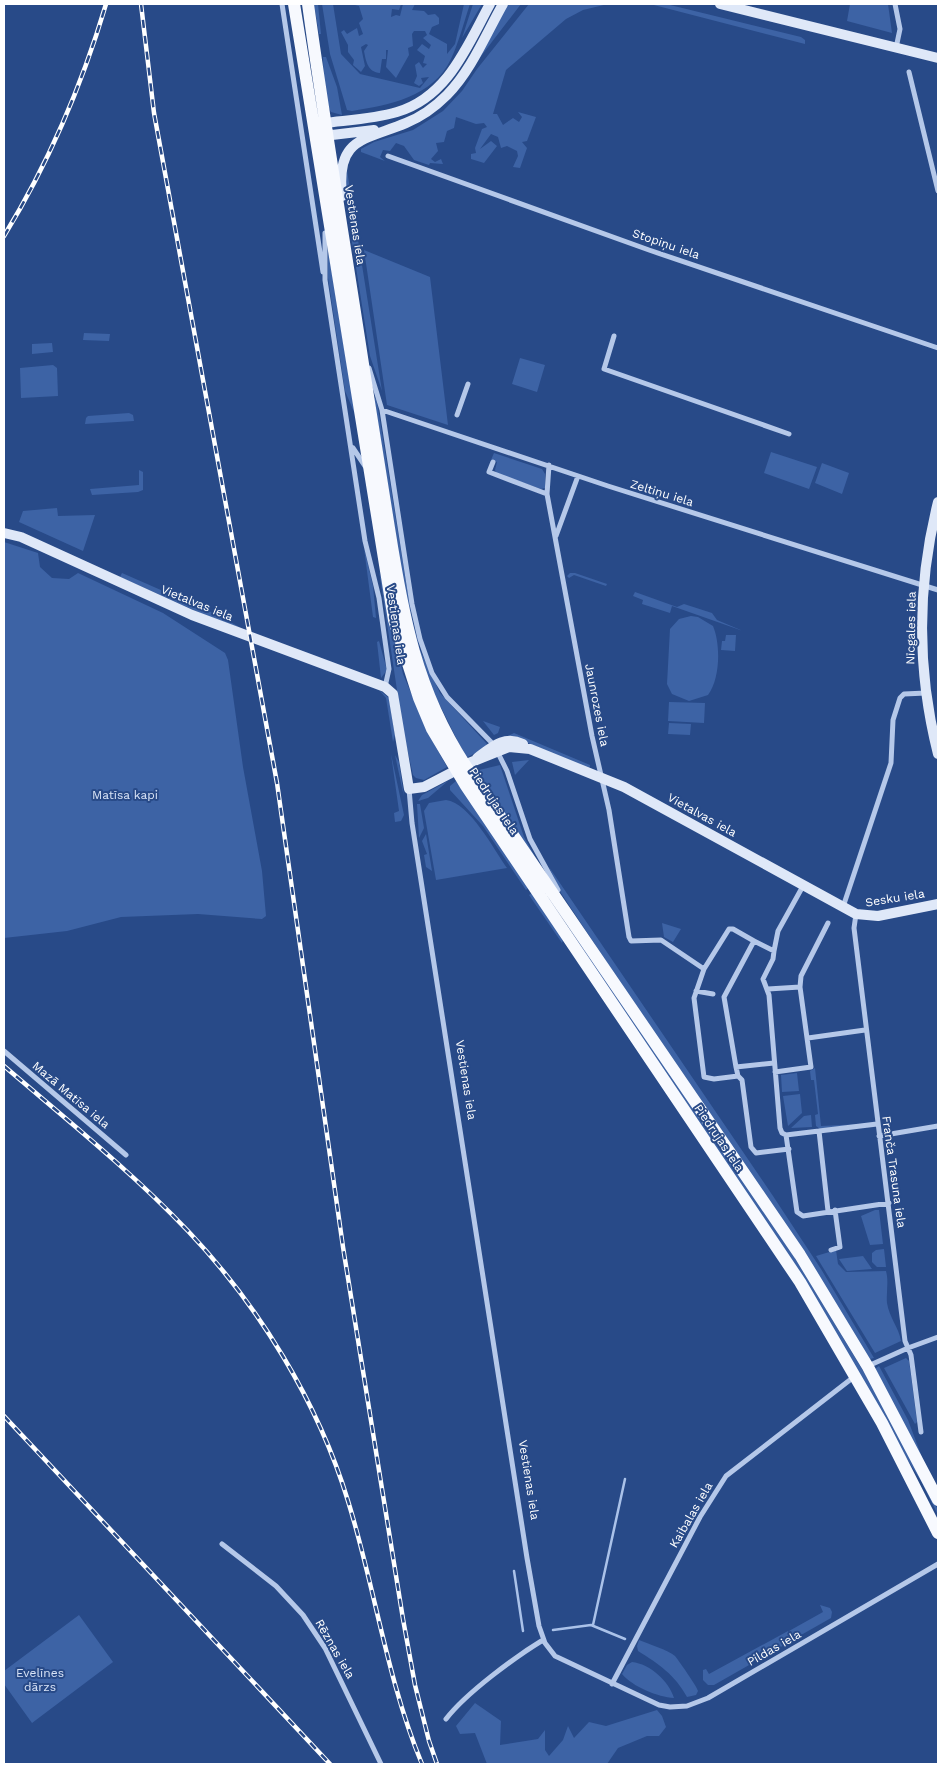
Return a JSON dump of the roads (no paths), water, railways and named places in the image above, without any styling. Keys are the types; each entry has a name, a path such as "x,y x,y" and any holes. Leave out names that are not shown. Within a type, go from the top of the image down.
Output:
{"main road":[{"name":"Vestienas iela","path":"294,4 320,128 359,337 404,618 429,697 453,746 458,770"},
{"name":"Vestienas iela","path":"308,4 320,128"},
{"name":"Vestienas iela","path":"334,210 370,479 394,620 402,648 432,729 458,770"},
{"name":"Piedrujas iela","path":"458,770 588,944 800,1255 868,1367 938,1500"},
{"name":"Piedrujas iela","path":"458,770 800,1282 856,1376 938,1534"}],"street":[{"name":"Vestienas iela","path":"282,4 338,376 367,550 379,598 389,669 385,687 393,694 409,789 412,823 504,1416 527,1558 543,1640 549,1650 562,1661 612,1684"},
{"path":"320,128 397,112 432,94 456,66 490,4"},
{"path":"334,210 342,196 341,174 344,161 356,143 420,116 448,94 460,80 503,4"},
{"path":"720,4 938,58"},
{"path":"895,4 900,29 896,48"},
{"path":"909,72 938,191"},
{"path":"320,128 337,135 386,129"},
{"name":"Stopiņu iela","path":"388,156 649,250 938,348"},
{"name":"Vestienas iela","path":"325,280 324,218 334,210"},
{"path":"614,336 604,369 789,434"},
{"path":"359,337 382,410 420,639 439,686 496,750 507,771 530,839 554,884 576,918 588,944"},
{"path":"457,415 468,384"},
{"name":"Zeltiņu iela","path":"382,410 578,476 938,590"},
{"name":"Vestienas iela","path":"351,445 370,479"},
{"path":"493,462 489,472 547,494"},
{"name":"Jaunrozes iela","path":"549,465 547,494 631,941 661,940 704,969"},
{"path":"556,536 578,476"},
{"name":"Nīcgales iela","path":"938,502 924,586 921,638 926,693 938,754"},
{"name":"Vietalvas iela","path":"4,533 22,537 192,615 385,687"},
{"path":"843,908 891,763 893,720 900,698 904,694 926,693"},
{"name":"Vietalvas iela","path":"496,750 510,740 524,744 530,749 601,778 654,803 856,914"},
{"path":"409,789 424,787 458,770"},
{"path":"803,886 778,931 774,959 763,979 768,989 780,1128 782,1133 786,1134 877,1124"},
{"name":"Sesku iela","path":"856,914 878,916 938,904"},
{"name":"Franča Trasuna iela","path":"856,914 854,928 865,1030 921,1432"},
{"path":"775,1072 811,1067 800,987 801,976 828,923"},
{"path":"738,1076 714,1079 704,1077 694,998 696,991 704,969 729,929 733,929 774,951"},
{"path":"754,941 722,996 738,1076 742,1080 751,1147 756,1153 789,1149"},
{"path":"768,989 800,987"},
{"path":"696,991 713,994"},
{"path":"808,1038 865,1030"},
{"name":"Mazā Matīsa iela","path":"4,1050 126,1154"},
{"path":"736,1067 774,1063"},
{"path":"879,1136 938,1126"},
{"path":"819,1131 828,1211"},
{"path":"786,1134 799,1215 819,1214 828,1211 889,1203"},
{"path":"832,1250 840,1247 835,1210"},
{"path":"868,1367 908,1348 938,1337"},
{"name":"Kaibalas iela","path":"612,1684 696,1525 726,1476 856,1376"},
{"name":"Rēznas iela","path":"222,1544 276,1586 303,1615 325,1648 381,1764"},
{"name":"Pildas iela","path":"612,1684 659,1705 678,1708 687,1706 708,1698 938,1564"},
{"path":"446,1719 463,1701 526,1650 543,1640"}],"waterway":[{"path":"593,1625 625,1479"},
{"path":"514,1571 523,1631"},
{"path":"553,1630 591,1625 625,1639"}],"railway":[{"path":"4,236 35,181 75,94 106,4"},
{"path":"141,4 154,113 277,783 343,1247 403,1619 415,1685 429,1741 437,1764"},
{"path":"4,1066 122,1167 167,1209 214,1260 239,1291 283,1357 303,1392 320,1428 348,1501 399,1700 422,1764"},
{"path":"4,1416 330,1764"}],"park label":[{"name":"Matīsa kapi","path":"125,795"},
{"name":"Evelīnes dārzs","path":"40,1680"}]}
